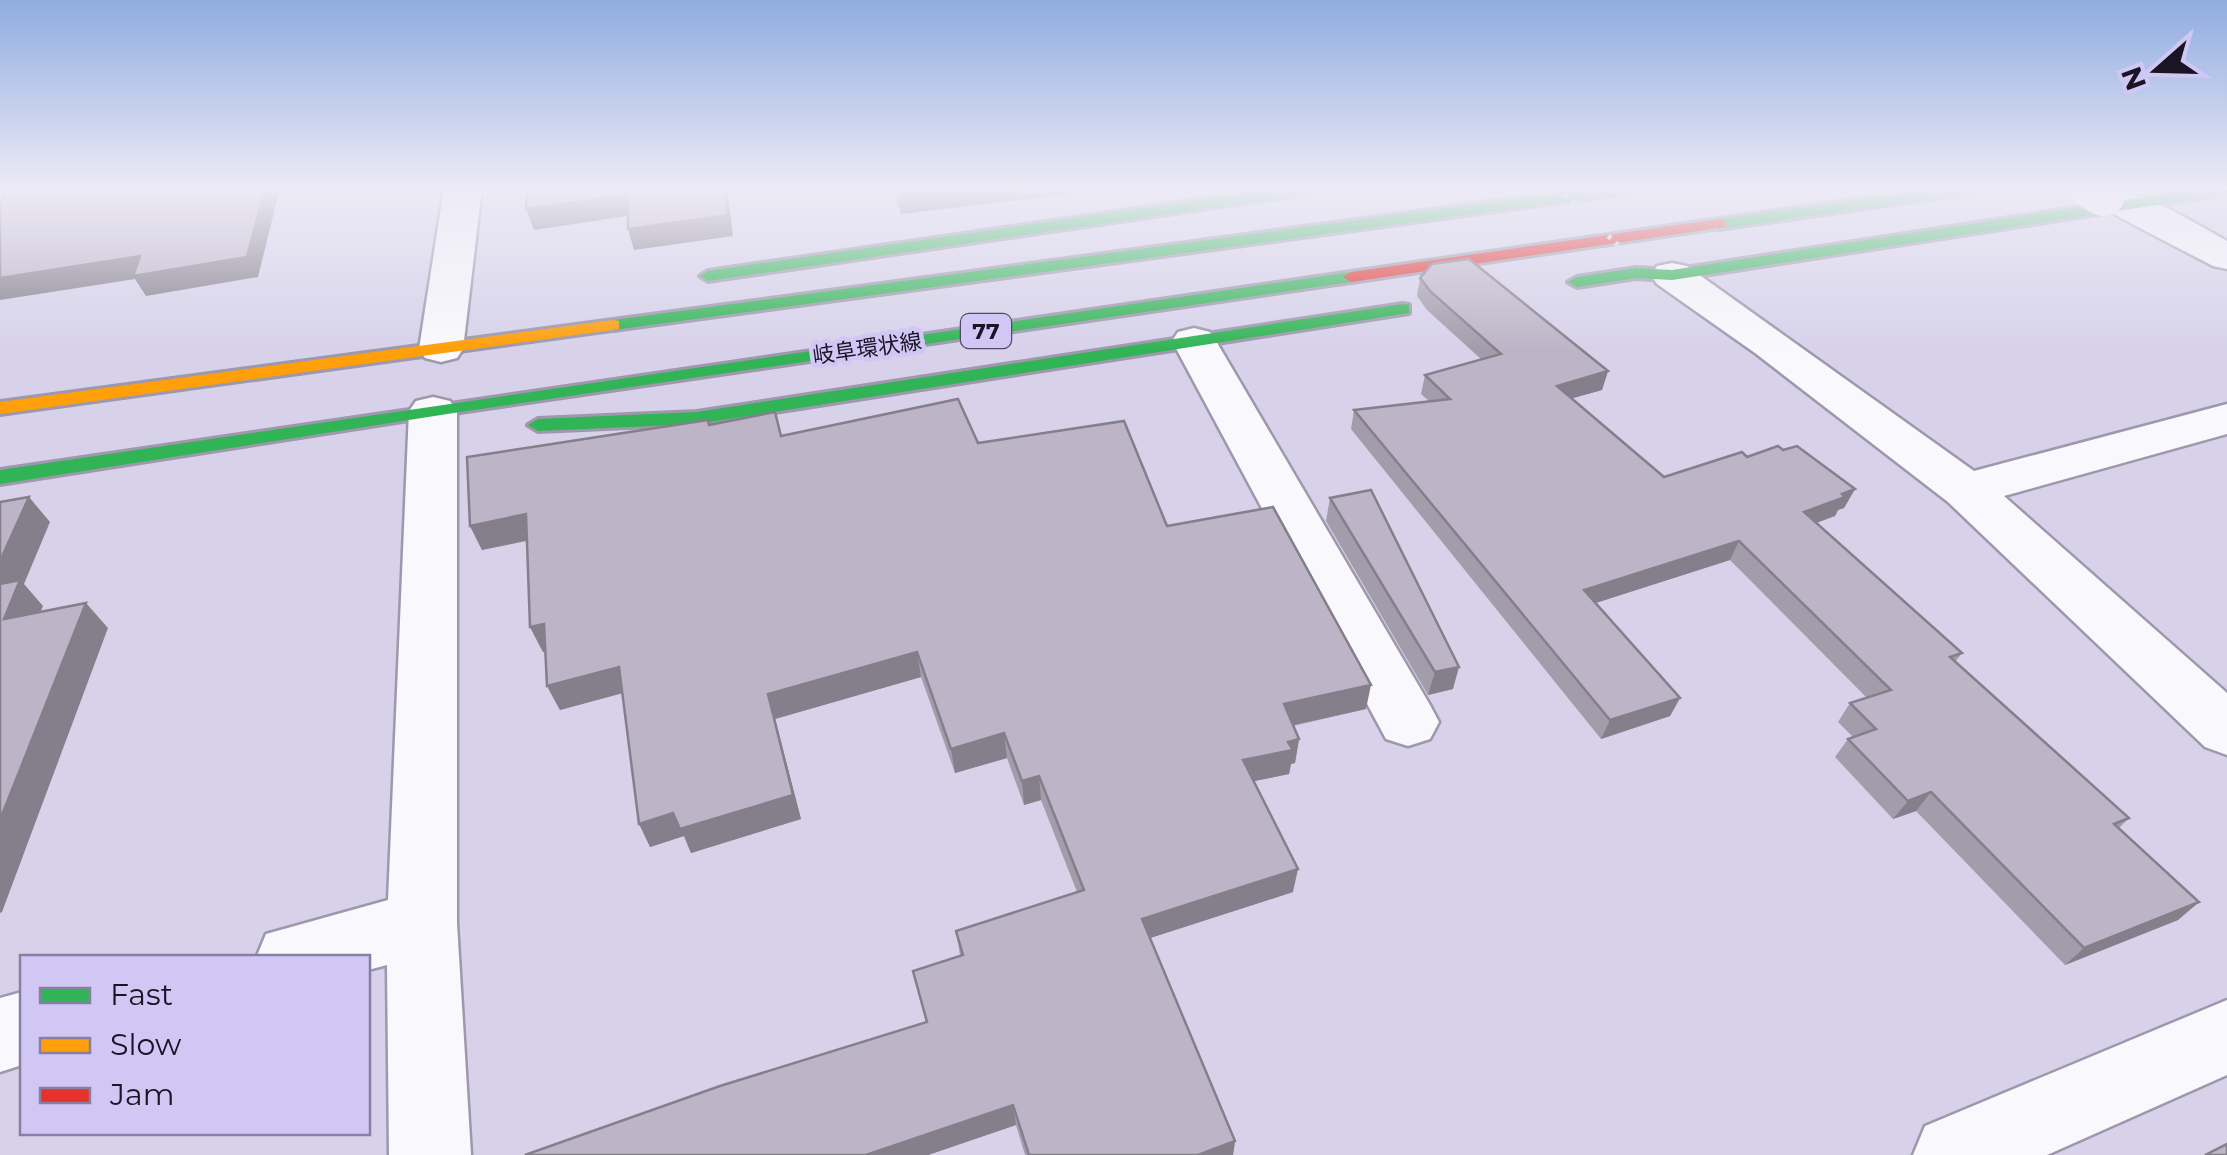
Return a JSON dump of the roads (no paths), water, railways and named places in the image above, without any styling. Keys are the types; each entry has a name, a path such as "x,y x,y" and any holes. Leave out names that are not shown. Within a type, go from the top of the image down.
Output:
{"main road":[{"path":"685,280 945,242"},
{"name":"77","path":"0,408 1226,242"},
{"name":"岐阜環状線","path":"0,477 1600,242"},
{"path":"1559,285 1814,242"},
{"path":"459,407 533,425 697,418 1424,306"},
{"path":"492,340 524,320 555,308"}],"street":[{"path":"441,349 456,242"},
{"path":"2198,242 2227,257"},
{"path":"1653,267 1771,344 1966,490 2227,730"},
{"path":"1194,341 1408,722"},
{"path":"430,1155 422,923 459,407"},
{"path":"1966,490 2227,420"},
{"path":"303,955 422,923"},
{"path":"1954,1155 2227,1037"}]}
